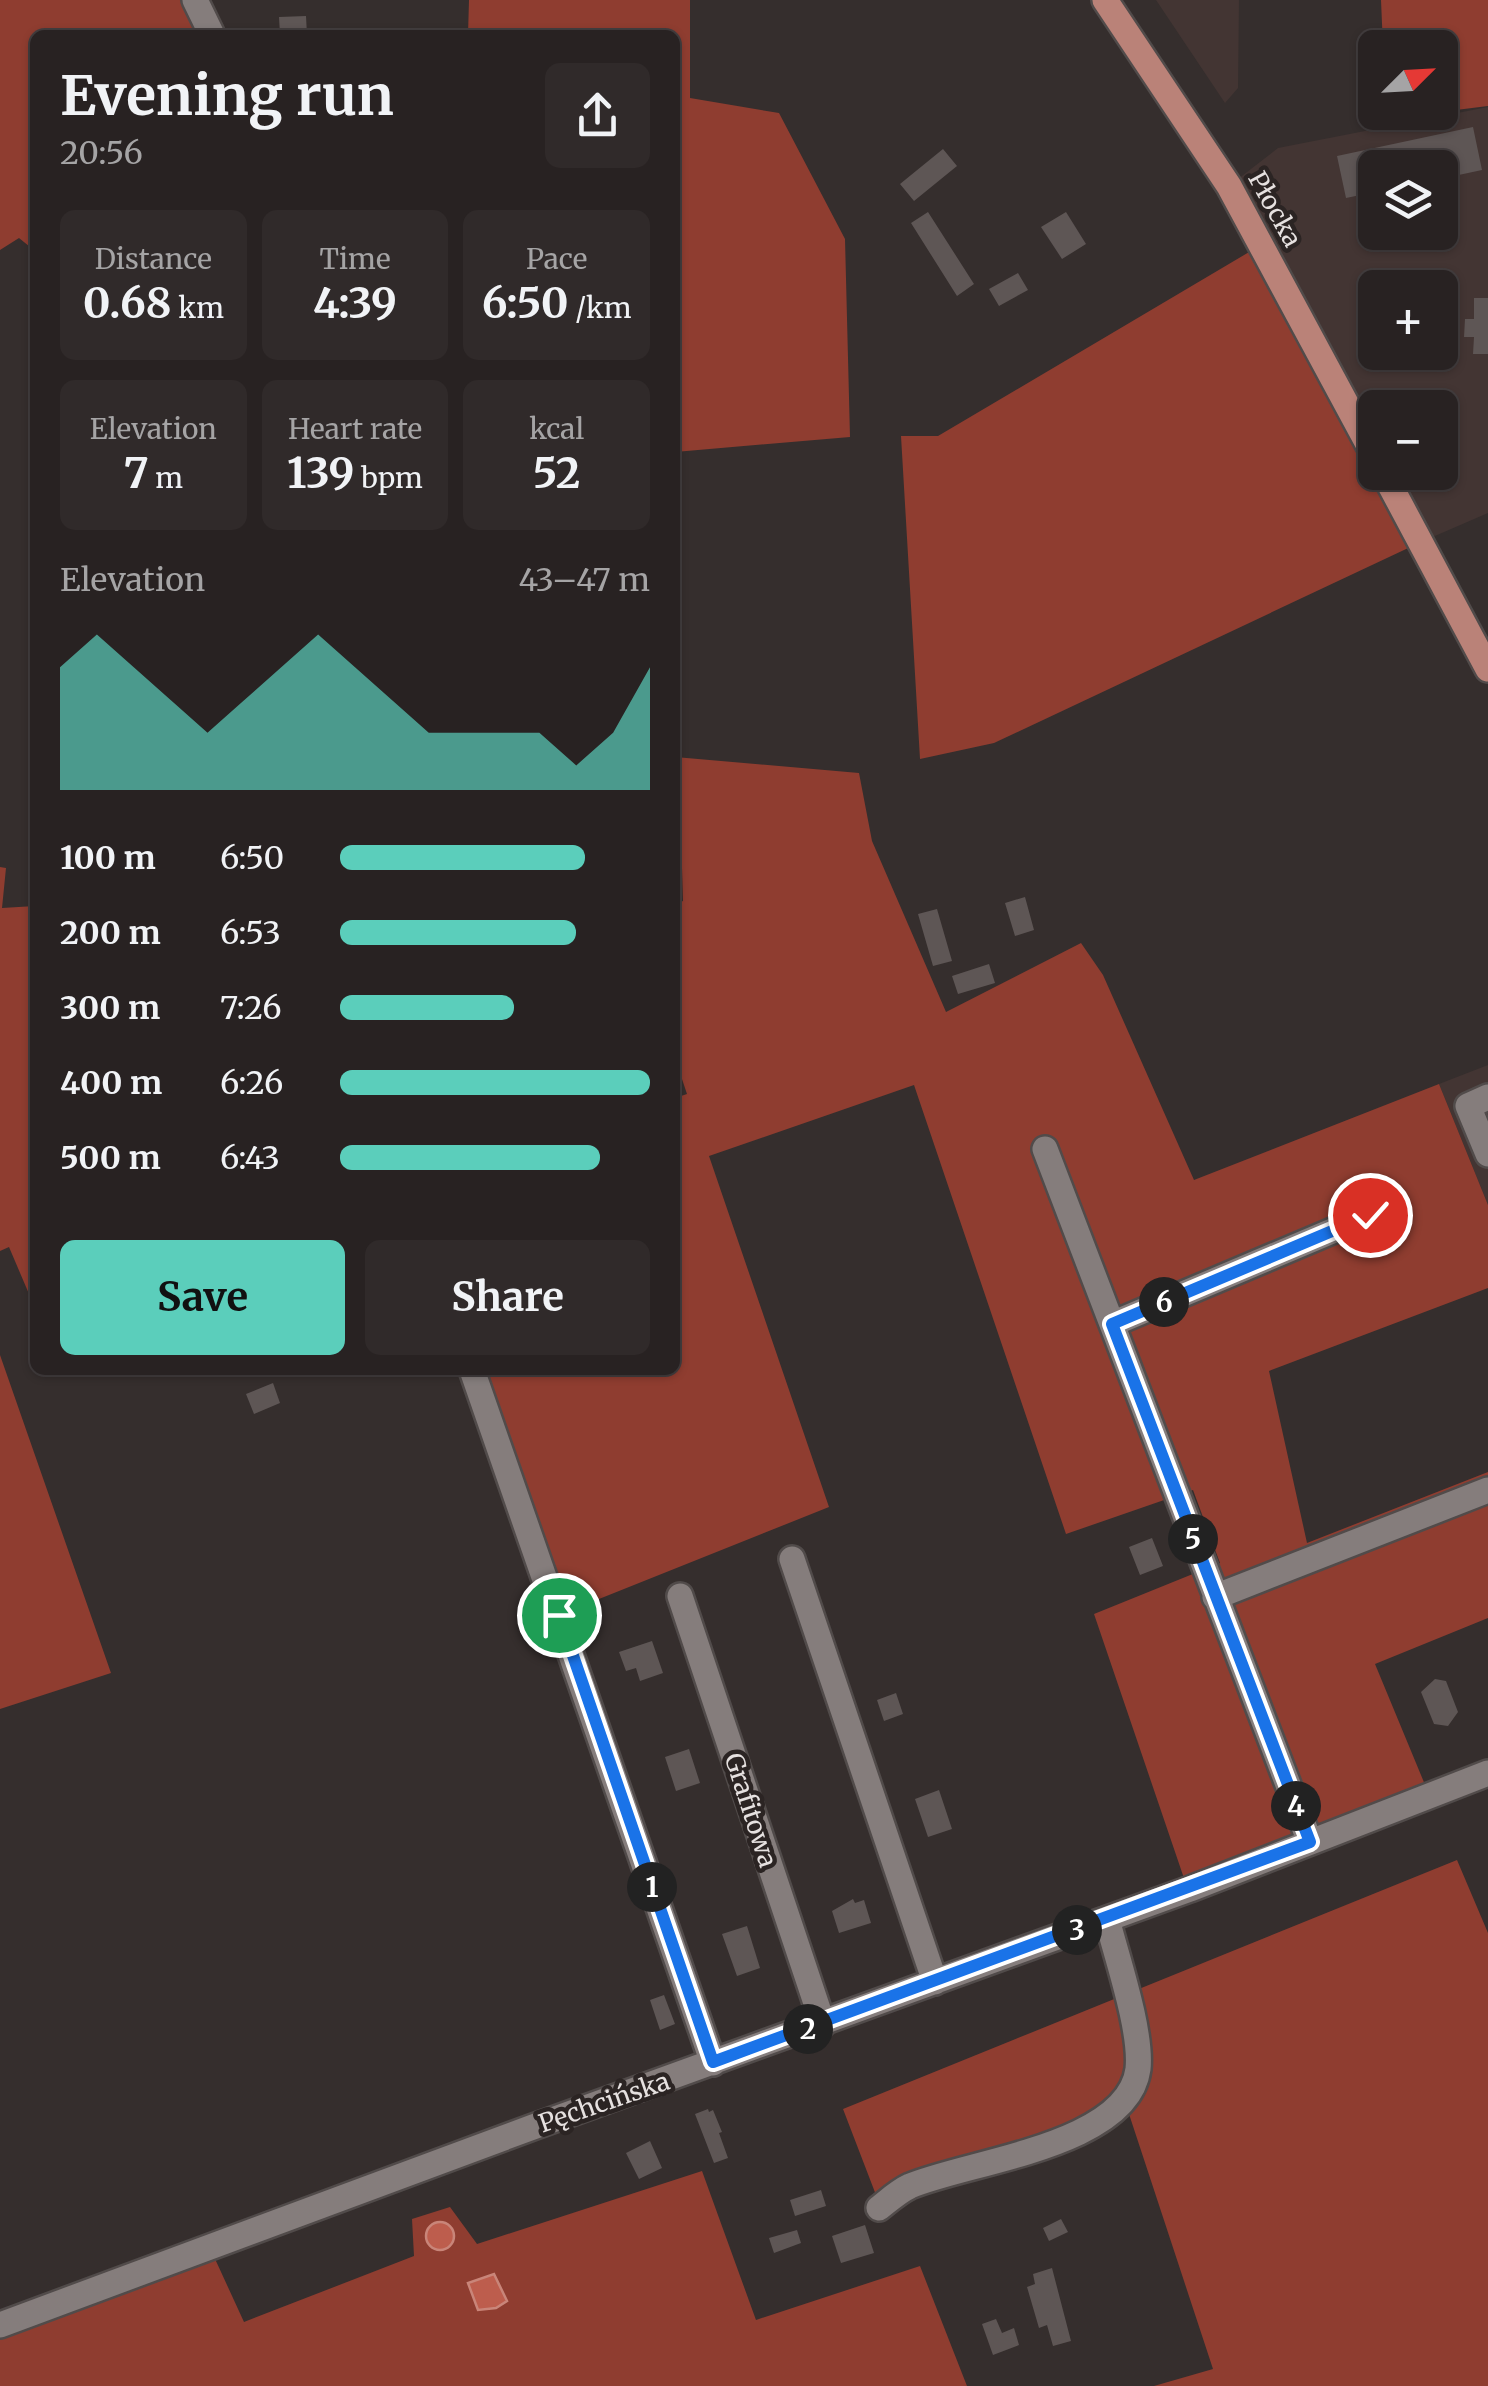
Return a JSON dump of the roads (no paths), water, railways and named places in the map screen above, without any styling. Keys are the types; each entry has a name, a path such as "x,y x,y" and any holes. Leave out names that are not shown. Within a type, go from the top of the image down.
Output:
{"main road":[{"name":"Płocka","path":"1105,0 1230,186 1358,425"},
{"path":"1393,490 1488,669"}],"street":[{"path":"195,0 210,30"},
{"path":"1488,1098 1468,1106 1488,1154"},
{"path":"1045,1149 1310,1842"},
{"path":"1112,1324 1370,1215"},
{"path":"474,1375 713,2062"},
{"path":"1215,1597 1488,1490"},
{"path":"792,1558 935,1982"},
{"name":"Grafitowa","path":"680,1596 822,2024"},
{"name":"Pęchcińska","path":"0,2325 1107,1919 1488,1773"},
{"path":"879,2208 908,2187 1082,2132 1120,2105 1131,2090 1138,2069 1136,2044 1107,1919"}]}
